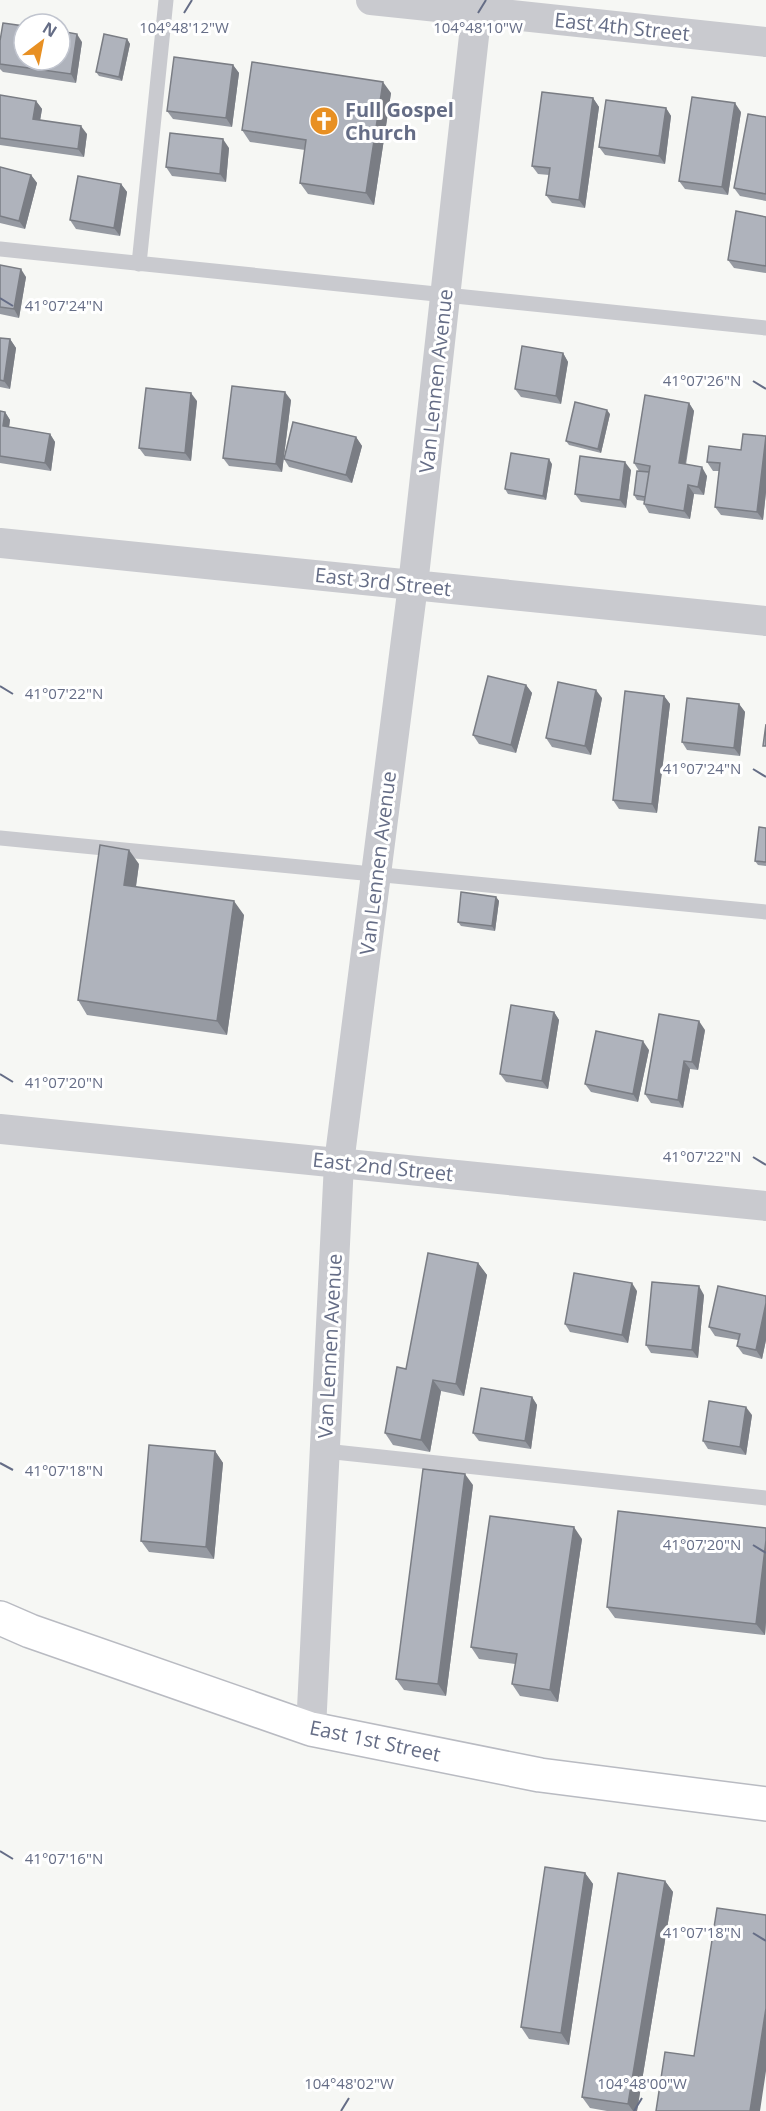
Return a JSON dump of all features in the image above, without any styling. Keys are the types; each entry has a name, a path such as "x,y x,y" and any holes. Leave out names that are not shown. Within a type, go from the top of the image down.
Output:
{"street":[{"name":"East 4th Street","path":"370,0 477,6 766,42"},
{"name":"Van Lennen Avenue","path":"311,1729 339,1163 413,585 477,6"},
{"name":"East 3rd Street","path":"0,543 766,621"},
{"name":"East 2nd Street","path":"0,1129 766,1206"},
{"name":"East 1st Street","path":"0,1618 30,1631 311,1729 540,1775 766,1804"}],"lane":[{"path":"139,264 166,0"},
{"path":"0,249 766,328"},
{"path":"0,838 766,912"},
{"path":"325,1451 766,1498"}],"building":[{"path":"3,23 12,24 12,66 0,64"},
{"path":"72,33 77,34 72,67"},
{"path":"104,34 127,39 119,77 96,72"},
{"path":"174,57 233,65 226,118 167,111"},
{"path":"252,62 383,82 366,193 300,183 306,140 242,130"},
{"path":"542,92 593,98 579,200 546,195 550,168 532,166"},
{"path":"0,95 36,101 33,119 81,126 78,149 0,138"},
{"path":"692,97 735,103 722,187 679,181"},
{"path":"606,100 666,108 659,156 599,147"},
{"path":"748,114 766,117 766,194 734,188"},
{"path":"170,133 223,139 220,174 166,167"},
{"path":"0,167 31,175 19,221 0,216"},
{"path":"78,176 121,184 114,228 70,220"},
{"path":"736,211 766,217 766,266 728,260"},
{"path":"0,265 21,269 14,309 0,307"},
{"path":"0,338 10,339 4,381 0,380"},
{"path":"522,346 563,353 556,396 515,389"},
{"path":"232,386 285,392 276,464 223,458"},
{"path":"146,388 191,393 185,453 139,448"},
{"path":"645,395 689,403 679,463 702,467 698,487 688,485 684,511 644,504 650,466 634,463"},
{"path":"575,402 607,410 598,449 566,441"},
{"path":"0,411 5,412 3,426 50,434 45,463 0,456"},
{"path":"293,422 356,437 346,475 284,459"},
{"path":"743,434 766,436 757,512 715,507 720,463 707,462 709,446 741,450"},
{"path":"511,453 549,459 543,496 505,489"},
{"path":"580,456 625,462 620,500 575,494"},
{"path":"637,471 649,472 645,497 634,495"},
{"path":"488,676 526,685 511,745 473,735"},
{"path":"558,682 596,690 585,746 546,738"},
{"path":"625,691 664,696 652,804 613,800"},
{"path":"687,698 739,704 734,748 682,742"},
{"path":"766,724 766,746 763,746"},
{"path":"759,827 766,828 766,862 755,861"},
{"path":"100,845 129,850 124,885 234,901 217,1021 78,1000"},
{"path":"461,892 496,897 492,926 458,922"},
{"path":"511,1005 554,1012 542,1081 500,1074"},
{"path":"659,1014 699,1021 692,1062 684,1061 678,1100 645,1094"},
{"path":"596,1031 643,1041 633,1094 585,1084"},
{"path":"428,1253 478,1263 456,1384 433,1380 421,1440 385,1433 397,1367 406,1369"},
{"path":"574,1273 632,1283 622,1335 565,1324"},
{"path":"652,1282 699,1286 692,1350 646,1345"},
{"path":"718,1286 766,1296 756,1350 737,1346 740,1334 709,1327"},
{"path":"481,1388 532,1397 525,1441 473,1433"},
{"path":"709,1401 746,1407 740,1447 703,1441"},
{"path":"149,1445 215,1451 206,1547 141,1541"},
{"path":"423,1469 465,1474 438,1684 396,1679"},
{"path":"618,1511 766,1528 756,1624 607,1607"},
{"path":"490,1516 574,1527 550,1690 512,1684 517,1654 471,1647"},
{"path":"545,1867 585,1873 561,2033 521,2027"},
{"path":"618,1873 665,1881 628,2104 582,2097"},
{"path":"717,1908 766,1915 766,2008 750,2111 656,2111 665,2052 694,2056"}],"place":[{"name":"Full Gospel Church","path":"324,121"}]}
